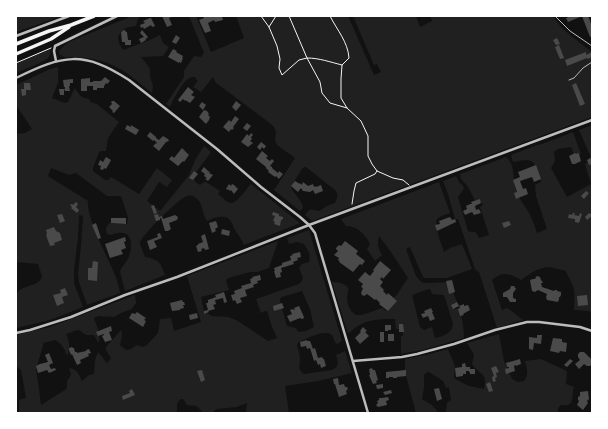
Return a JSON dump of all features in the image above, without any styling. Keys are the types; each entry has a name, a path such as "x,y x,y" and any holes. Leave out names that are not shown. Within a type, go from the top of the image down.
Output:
{"main road":[{"path":"16,54 51,39 71,26 94,16"},
{"path":"16,44 48,31 71,26"}],"street":[{"path":"16,36 69,16"},
{"path":"56,61 54,51 55,46 117,16"},
{"path":"16,78 34,69 56,61 74,58 103,65 129,80 261,187 300,216 315,233 368,413"},
{"path":"16,333 71,317 125,294 177,277 411,186 592,120"},
{"path":"353,361 402,358 527,322 580,327 592,331"}],"lane":[{"path":"555,16 570,31 592,46"},
{"path":"569,80 574,78 583,68 592,62"}],"path":[{"path":"261,16 277,46 280,59 279,68 282,75 299,60 307,58 314,58 342,65"},
{"path":"268,27 276,16"},
{"path":"289,16 307,58 320,82 322,93 330,103 347,108"},
{"path":"330,16 343,38 349,58 342,65 341,98 347,108 361,121 368,136 368,156 377,171 403,180 411,186"},
{"path":"16,63 55,46"},
{"path":"351,209 356,183 375,174 377,171"}],"shaded area":[{"path":"16,16 62,16 16,32"},
{"path":"132,16 139,16 136,26 125,28 118,37 119,43 123,50 160,35 163,43 169,47 163,56 141,57 150,70 153,87 152,93 124,71 108,63 90,58 65,57 59,54 62,47 69,42"},
{"path":"189,16 196,16 211,52 244,38 236,16 348,16 374,75 381,72 377,64 374,65 353,16 416,16 420,27 432,21 430,16 553,16 566,31 592,52 592,117 312,221 305,215 307,212 311,210 319,211 335,203 337,193 335,190 304,167 291,187 302,205 303,208 300,211 274,190 295,158 277,145 275,141 276,132 271,124 215,82 213,77 201,92 193,87 197,82 195,77 189,78 180,88 170,107 166,104 184,77 184,71 194,56 201,57 204,53"},
{"path":"50,49 48,58 16,73 16,64"},
{"path":"58,67 58,83 52,98 65,103 68,102 75,88 80,96 97,104 119,122 108,138 106,151 99,152 93,168 93,171 105,180 108,180 111,177 139,194 157,168 172,180 167,187 159,182 147,201 160,211 189,175 195,160 204,146 211,152 192,178 197,183 200,185 206,182 220,191 218,194 230,203 237,201 251,184 300,223 244,245 228,218 222,216 207,221 201,204 197,198 187,196 176,203 148,231 140,242 145,257 159,262 165,275 125,291 120,272 130,253 130,238 126,234 119,233 110,235 107,234 106,231 107,226 110,223 127,224 128,217 121,196 107,196 76,173 69,175 51,168 48,176 88,201 90,217 115,275 120,293 87,305 79,282 78,274 83,216 79,215 74,283 83,307 50,320 16,328 16,296 18,292 25,287 37,283 42,276 38,264 16,262 16,134 25,133 32,129 16,105 16,85 50,69"},
{"path":"592,125 592,160 579,130"},
{"path":"573,132 581,154 575,157 571,147 558,149 554,152 555,161 551,168 567,197 591,184 585,164 592,160 592,314 589,311 574,310 573,285 566,271 546,267 534,271 521,280 510,275 503,274 492,280 502,310 507,308 523,320 497,328 479,272 475,269 458,219 455,219 443,181 456,176 464,187 458,197 468,231 475,232 479,238 489,235 480,207 483,205 480,200 476,202 468,187 461,179 460,174 506,157 513,168 517,194 527,209 537,233 547,229 536,196 535,185 541,182 536,166 530,161 526,160 513,162 511,155"},
{"path":"439,182 450,213 439,217 436,221 444,252 450,248 462,244 472,269 447,278 425,278 423,277 410,247 406,249 416,276 421,282 449,282 457,302 452,304 455,309 459,308 464,338 422,350 401,354 401,336 403,336 403,332 401,332 401,329 396,329 395,319 381,319 366,322 348,334 332,282 341,283 347,286 347,300 349,308 356,315 361,315 382,308 386,311 390,305 387,302 396,296 408,278 379,236 378,246 382,255 375,261 367,249 370,244 366,237 354,227 346,226 341,219","holes":["430,289 432,294 444,295 453,324 449,332 435,338 432,327 424,330 420,327 412,295"]},
{"path":"309,230 342,341 337,344 330,334 323,333 308,338 297,344 300,356 300,371 304,374 335,369 338,362 336,355 345,351 352,373 318,381 285,386 289,413 246,413 247,403 237,407 217,409 213,413 203,413 197,406 187,405 183,399 181,399 178,403 177,413 19,413 19,400 26,398 21,370 16,366 16,335 50,327 135,295 136,303 132,309 114,317 98,316 94,318 99,333 99,342 94,335 86,335 79,330 66,334 69,345 67,356 62,346 55,340 43,343 36,369 41,405 67,388 67,381 71,375 69,368 79,374 82,381 89,375 94,374 95,360 98,352 107,363 111,358 106,350 106,347 121,330 122,336 120,345 128,350 137,345 142,347 146,346 158,333 160,319 171,318 174,331 201,322 187,276 278,241 269,268 228,278 226,281 229,290 201,297 204,311 212,316 229,317 238,321 268,341 277,338 267,311 261,313 256,299 299,284 303,278 299,268 302,264 309,262 310,257 304,244 297,242 289,244 287,238","holes":["302,291 310,309 314,327 306,331 298,332 296,328 287,326 280,299"]},
{"path":"499,334 504,361 512,379 518,382 524,381 527,374 525,361 541,359 567,371 566,384 574,387 571,403 568,405 561,405 558,408 558,413 443,413 446,411 447,403 451,400 449,387 446,388 443,381 427,372 424,375 422,399 432,405 440,413 416,413 405,372 405,359 448,349 455,366 455,379 469,386 484,389 485,379 472,364 474,355 467,343"}],"building":[{"path":"162,16 174,16 169,18 172,25 167,27"},
{"path":"203,16 222,16 223,20 215,22 214,20 208,23 211,31 205,33 199,20 204,18"},
{"path":"571,16 580,17 568,22 566,18"},
{"path":"582,16 588,16 592,26 592,36 590,37"},
{"path":"150,18 155,26 152,27 151,25 144,29 143,27 141,28 140,25 145,23 143,21"},
{"path":"125,30 127,32 128,40 131,40 131,45 125,45 125,42 122,42 121,32"},
{"path":"142,30 148,37 146,39 145,37 146,40 141,43 139,39 144,37 140,33"},
{"path":"176,35 180,38 176,44 172,42"},
{"path":"557,38 560,44 556,45 553,40"},
{"path":"559,45 564,58 560,59 555,47"},
{"path":"173,49 183,56 181,63 168,57"},
{"path":"586,52 586,55 592,52 592,57 567,66 565,60"},
{"path":"105,77 110,81 107,84 106,83 104,88 97,88 97,90 93,90 93,86 87,86 87,91 81,91 81,79 90,78 90,82 93,82 101,81"},
{"path":"73,79 73,83 70,83 69,86 70,91 64,90 64,95 60,95 59,89 65,89 63,80"},
{"path":"24,83 30,83 31,90 26,90 26,95 22,96 21,89 24,89"},
{"path":"576,83 585,104 580,106 572,85"},
{"path":"188,87 194,92 191,95 195,97 190,103 183,99 180,102 178,100"},
{"path":"112,101 120,106 114,113 109,107 112,104"},
{"path":"236,101 241,105 236,111 232,107"},
{"path":"202,102 206,105 203,110 199,106"},
{"path":"204,110 207,111 210,117 206,124 199,117"},
{"path":"235,116 239,119 233,127 234,128 229,132 223,127 229,120 231,122"},
{"path":"247,123 251,126 247,131 243,128"},
{"path":"127,125 131,127 131,125 139,130 136,135 125,129"},
{"path":"150,132 159,140 163,136 169,141 166,142 159,151 153,146 157,143 147,136"},
{"path":"251,133 253,135 250,141 253,143 248,147 241,142 247,134 249,136"},
{"path":"261,142 266,146 264,149 262,147 260,150 257,147"},
{"path":"182,148 189,155 184,162 183,161 178,166 169,159 172,156 174,158"},
{"path":"262,151 268,156 266,158 270,161 272,159 274,161 270,166 278,173 279,171 283,174 279,179 268,172 269,171 266,167 256,159"},
{"path":"575,153 579,154 581,161 572,164 569,156"},
{"path":"106,157 111,160 110,162 106,169 100,169 101,166 98,165 100,160 103,162"},
{"path":"592,157 592,164 589,165 587,160"},
{"path":"536,165 541,179 534,182 532,177 520,181 523,189 526,188 528,194 516,199 514,193 517,192 513,180 520,177 518,172"},
{"path":"204,167 213,175 208,181 205,179 207,178 204,176 205,174 201,171"},
{"path":"194,171 198,174 193,180 189,178"},
{"path":"295,181 302,185 303,182 308,186 313,184 314,187 321,185 323,191 315,194 313,190 310,192 303,191 301,188 298,192 291,186"},
{"path":"229,184 231,186 232,184 234,185 238,189 234,194 231,190 226,189"},
{"path":"586,191 589,193 584,199 581,196"},
{"path":"480,199 481,203 475,206 476,210 479,209 481,213 474,215 472,212 465,215 463,211 467,209 466,206 472,204 471,202"},
{"path":"76,202 78,204 76,207 79,210 77,213 71,208 72,207 70,205 73,205"},
{"path":"154,205 157,213 154,214 151,206"},
{"path":"273,212 283,217 280,226 274,224 275,222 273,221 275,216 272,215"},
{"path":"575,213 574,215 579,216 580,213 582,214 579,223 575,222 575,219 568,218 569,214 572,215"},
{"path":"589,213 592,213 592,216 587,220 585,217"},
{"path":"62,214 65,221 60,223 57,215"},
{"path":"158,214 159,217 162,216 163,219 175,215 178,217 177,220 169,223 171,229 165,231 161,218 160,220 156,221 154,215"},
{"path":"450,217 452,220 455,219 456,222 437,231 435,225 440,224 439,221"},
{"path":"111,218 126,218 126,224 111,223"},
{"path":"216,221 218,227 215,229 216,231 212,233 209,223"},
{"path":"509,221 511,225 504,228 502,223"},
{"path":"96,223 101,238 98,239 92,225"},
{"path":"54,227 56,231 60,233 62,240 54,243 55,245 50,246 46,235 46,230"},
{"path":"222,229 230,231 229,236 221,234"},
{"path":"160,233 162,238 154,241 157,247 150,250 147,241 158,237 157,234"},
{"path":"205,234 209,249 205,250 204,248 201,249 202,251 198,252 196,246 203,242 201,236"},
{"path":"125,237 126,241 124,242 126,248 121,250 123,254 110,258 105,244"},
{"path":"345,241 358,251 356,254 365,261 353,272 339,262 339,258 334,255 338,251 336,248 339,245 341,246"},
{"path":"300,252 301,257 297,258 298,260 293,262 294,264 281,268 281,277 276,278 274,268 291,260 290,256 293,255 292,254"},
{"path":"93,261 98,262 97,281 88,280 88,268 92,268"},
{"path":"380,261 391,270 383,279 382,277 380,279 383,282 380,286 387,295 388,293 397,301 388,311 379,304 380,303 376,299 375,300 367,294 364,296 362,295 361,293 363,288 361,287 363,284 358,280 365,272 370,276"},
{"path":"260,275 261,280 257,281 258,283 253,285 254,287 245,290 247,296 240,298 242,302 237,304 235,300 233,301 231,295 235,294 234,291 242,288 241,286 251,283 250,279 253,278 252,277"},
{"path":"537,276 540,277 543,283 541,283 542,287 561,292 558,302 547,300 547,294 538,290 535,292 532,291 530,280 535,279"},
{"path":"452,280 455,292 449,294 446,281"},
{"path":"511,286 514,286 516,289 513,293 513,298 516,299 516,302 510,302 507,297 503,297 503,293 510,289"},
{"path":"65,288 68,295 62,297 64,303 57,306 53,295 61,293 60,290"},
{"path":"224,292 227,302 224,303 223,298 215,300 216,304 213,305 215,309 204,314 204,311 208,310 206,303 208,303 208,300 216,297 215,295"},
{"path":"587,295 588,305 578,306 577,296"},
{"path":"182,300 185,305 183,305 184,308 172,311 170,303"},
{"path":"457,302 459,306 453,309 451,305"},
{"path":"282,303 284,308 274,311 273,306"},
{"path":"464,304 464,306 468,305 470,310 463,314 464,315 460,316 458,309 460,308 459,306"},
{"path":"299,306 304,317 303,319 300,318 290,322 287,316 292,314 290,310 295,310 294,308"},
{"path":"431,308 435,319 430,321 428,316 423,318 421,314 425,313 424,311"},
{"path":"137,312 146,318 144,320 146,321 143,327 129,318 132,313 135,314"},
{"path":"197,313 198,318 190,320 189,315"},
{"path":"399,324 403,324 404,332 399,332"},
{"path":"385,325 391,325 391,330 385,331"},
{"path":"111,326 112,331 109,332 112,340 105,342 102,336 104,334 98,336 96,332"},
{"path":"363,327 369,336 360,344 355,338 361,332 360,331"},
{"path":"380,332 384,332 384,342 380,342"},
{"path":"388,334 394,334 394,341 388,341"},
{"path":"537,335 542,335 541,344 534,343 533,350 529,349 529,337 537,338"},
{"path":"553,338 562,339 562,342 567,343 566,352 560,351 559,353 550,351"},
{"path":"307,340 310,341 313,349 315,348 318,358 322,357 324,359 326,366 321,368 320,364 318,365 316,360 314,361 310,348 307,349 306,346 301,347 300,342"},
{"path":"72,347 77,353 89,349 91,353 88,354 89,356 80,360 81,363 77,365 69,350 69,348"},
{"path":"580,352 584,352 592,360 592,364 590,366 584,364 579,369 575,364 580,360 578,354"},
{"path":"49,353 53,363 49,365 51,369 55,368 56,370 49,373 47,370 38,373 36,366 48,362 45,355"},
{"path":"520,359 521,364 514,366 515,371 506,374 505,369 509,367 507,367 506,363"},
{"path":"570,359 573,361 567,367 564,365"},
{"path":"465,363 466,367 475,369 475,374 470,374 469,371 466,371 466,374 463,374 463,376 456,377 455,368 462,367 462,364"},
{"path":"496,366 499,372 496,373 496,381 493,382 492,377 494,376 491,368"},
{"path":"372,368 375,370 378,380 376,381 377,383 373,384 369,375 369,369"},
{"path":"202,370 205,380 201,382 197,371"},
{"path":"406,370 406,376 386,378 386,372"},
{"path":"338,378 339,385 344,384 348,389 346,391 347,394 339,397 333,379"},
{"path":"490,382 493,391 489,392 486,384"},
{"path":"383,384 383,388 377,389 376,385"},
{"path":"439,388 442,399 437,401 434,389"},
{"path":"132,389 135,395 123,400 122,396 130,393 129,391"},
{"path":"391,390 392,393 385,395 383,392"},
{"path":"588,391 588,403 583,410 577,405 579,401 578,397 580,396 580,392"},
{"path":"388,397 389,400 386,401 387,405 378,407 376,405 379,398"}]}
